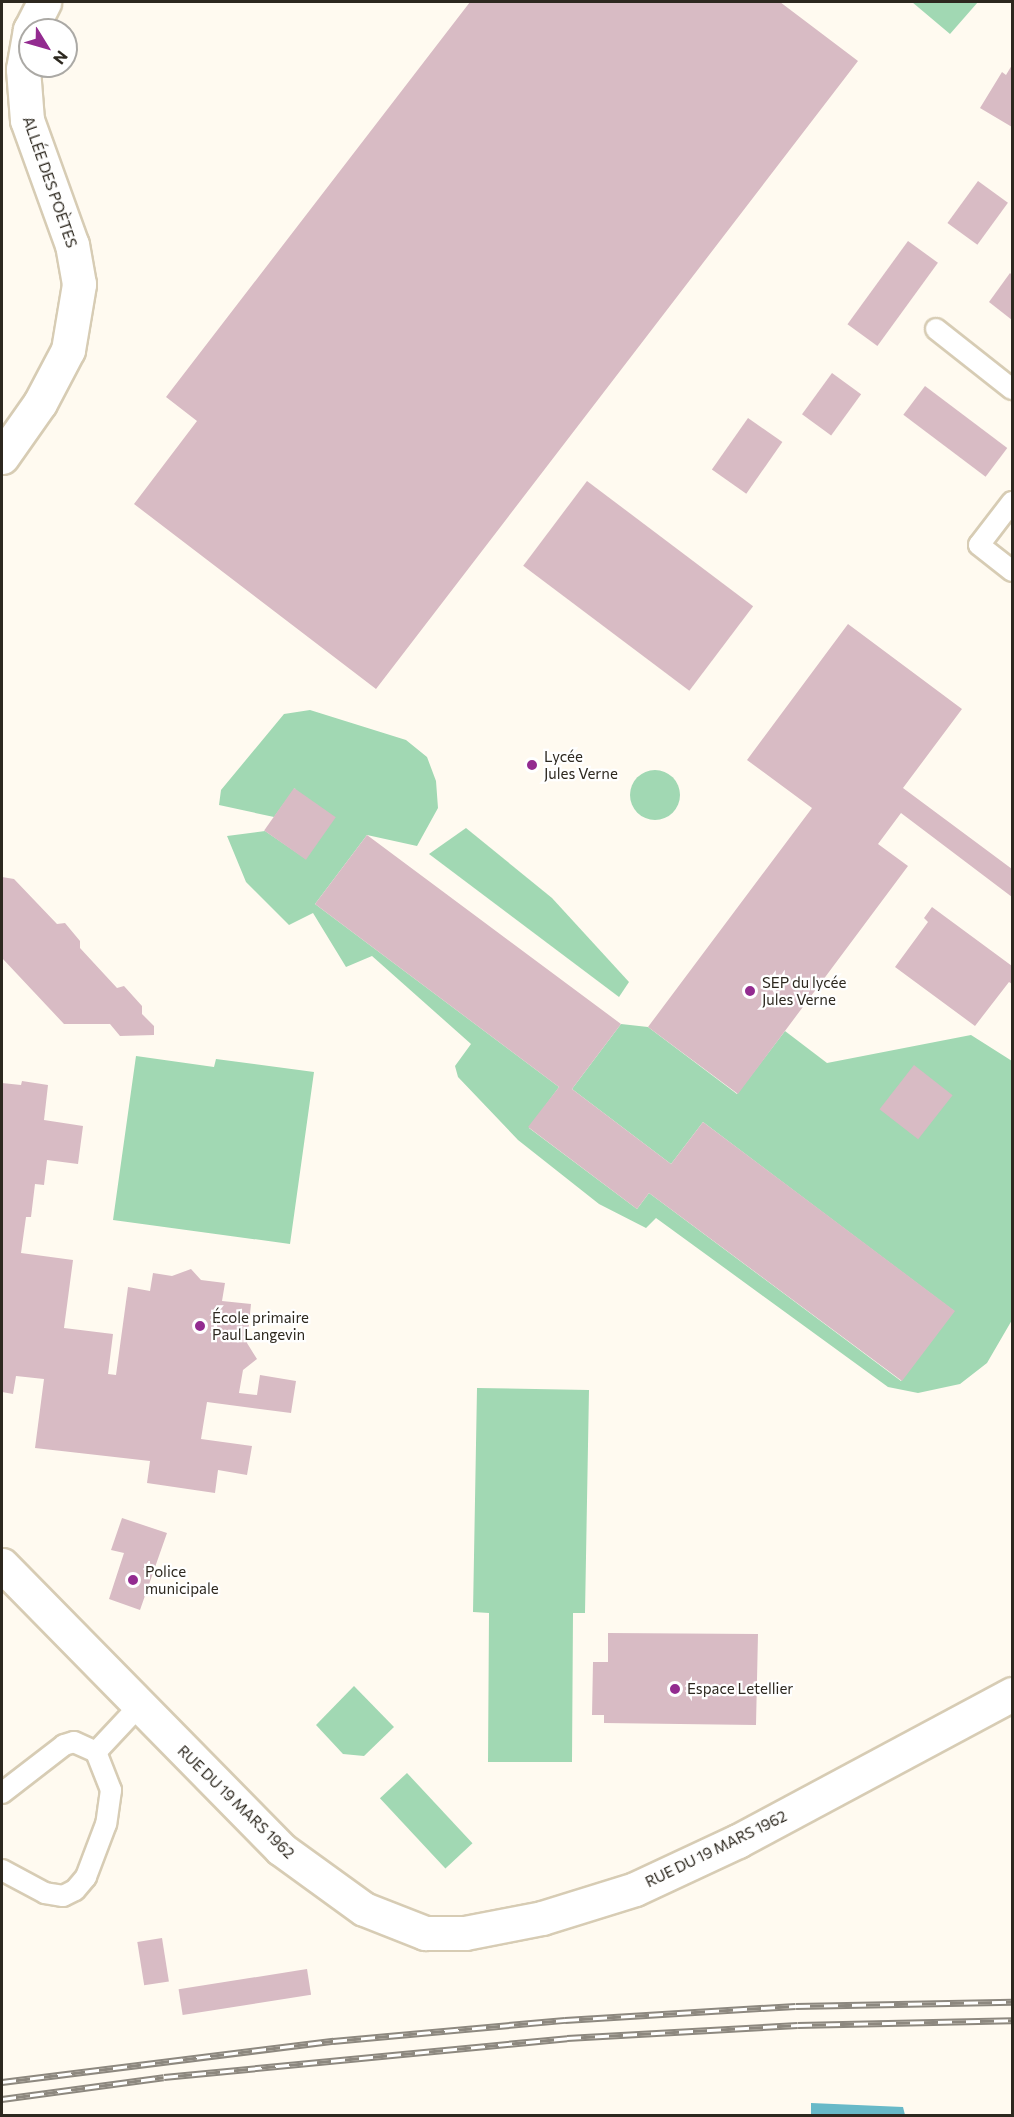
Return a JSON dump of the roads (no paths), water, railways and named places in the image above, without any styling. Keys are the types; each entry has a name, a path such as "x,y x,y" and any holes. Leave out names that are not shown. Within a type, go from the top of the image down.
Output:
{"street":[{"name":"ALLÉE DES POÈTES","path":"36,18 44,2"},
{"name":"ALLÉE DES POÈTES","path":"2,457 40,403 68,351 79,284 72,244 27,120 24,78"},
{"name":"RUE DU 19 MARS 1962","path":"2,1565 140,1705 229,1800 307,1870 388,1921 443,1935 542,1918 635,1888 689,1866 1012,1694"}],"lane":[{"path":"936,329 1012,389"},
{"path":"1012,502 979,545 1012,571"},
{"path":"96,1752 140,1705"},
{"path":"2,1793 64,1745 74,1742 96,1752 108,1775 110,1806 86,1877 75,1890 63,1896 45,1893 2,1870"}],"water":[{"path":"811,2103 903,2107 905,2115 811,2115"}],"railway":[{"path":"2,2082 333,2041 565,2020 796,2006 1012,2002"},
{"path":"2,2099 164,2077 567,2038 798,2025 1012,2020"}],"place":[{"name":"Lycée Jules Verne","path":"532,765"},
{"name":"SEP du lycée Jules Verne","path":"750,991"},
{"name":"École primaire Paul Langevin","path":"200,1326"},
{"name":"Police municipale","path":"133,1580"},
{"name":"Espace Letellier","path":"675,1689"}]}
